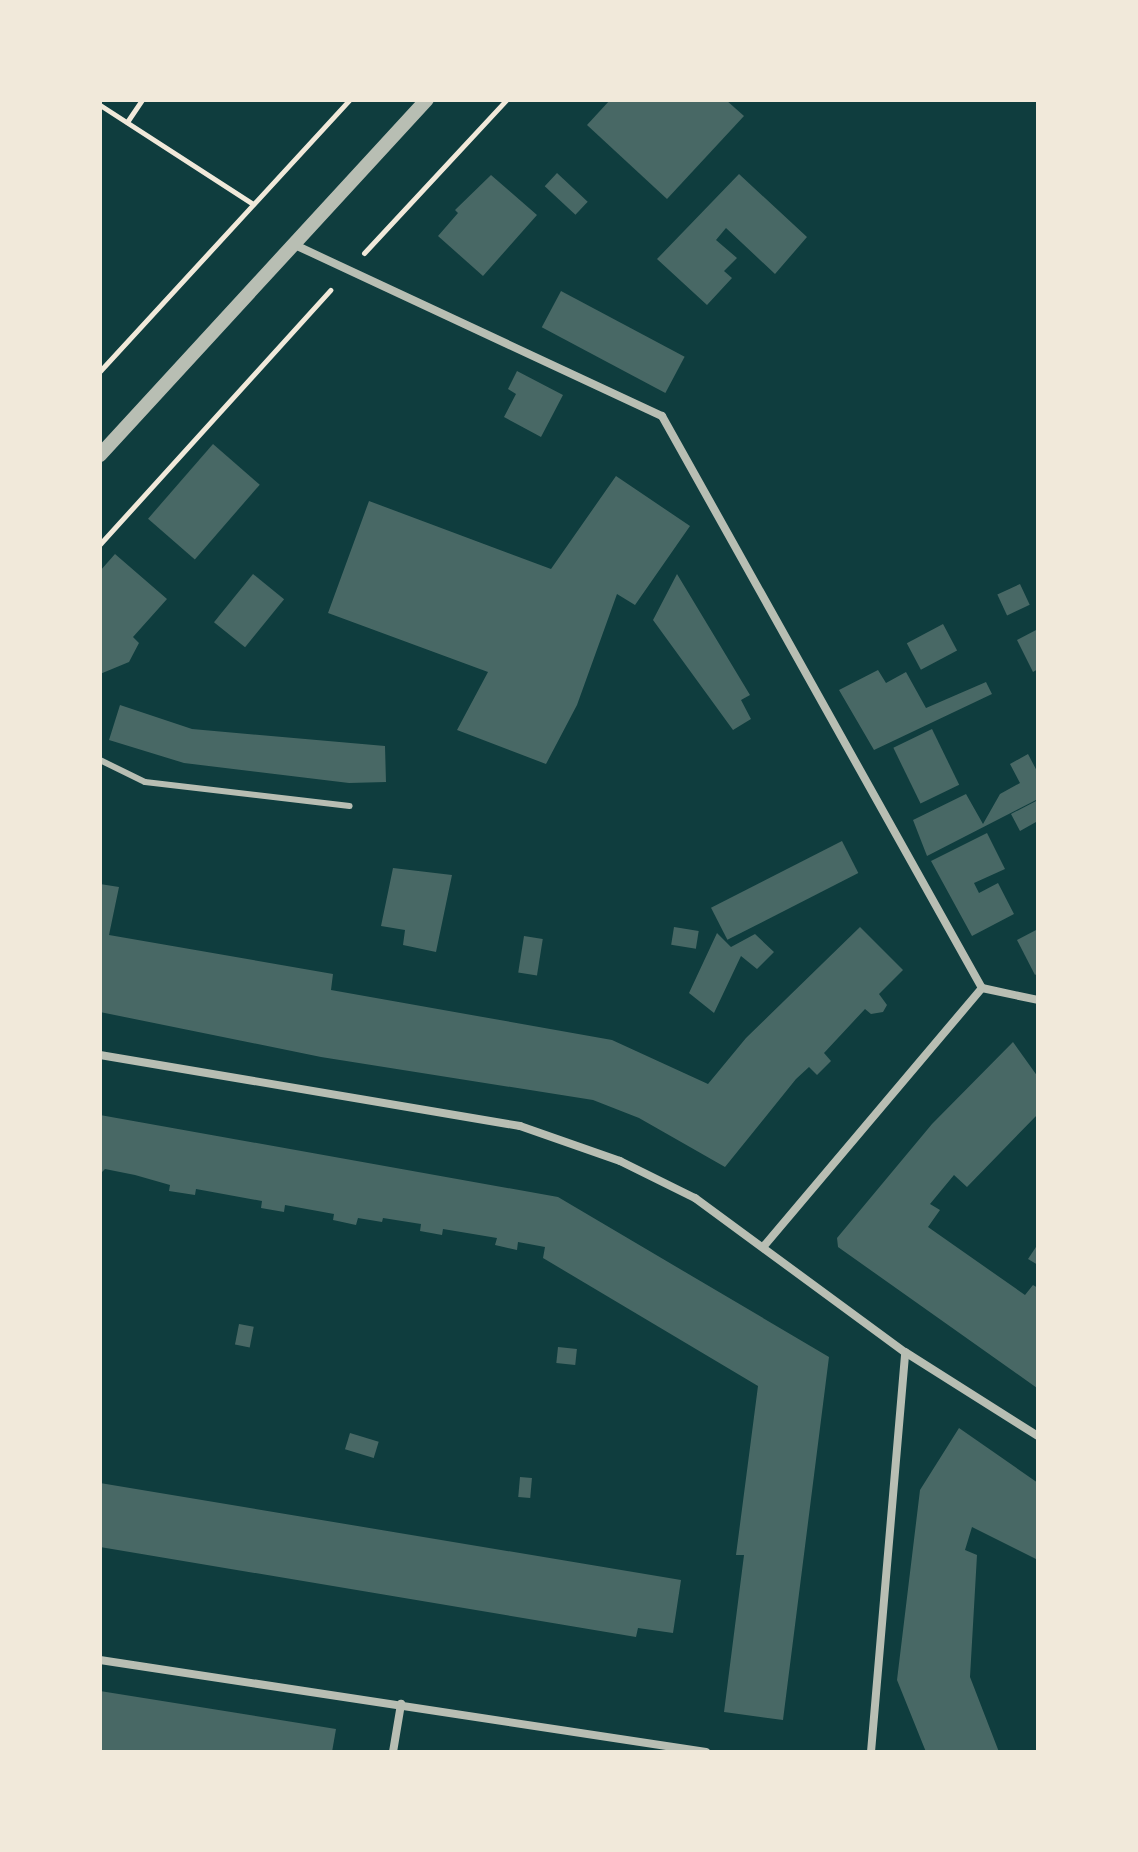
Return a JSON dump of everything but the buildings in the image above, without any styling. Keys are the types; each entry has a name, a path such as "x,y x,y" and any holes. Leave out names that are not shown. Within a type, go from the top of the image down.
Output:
{"street":[{"path":"100,455 427,100"},
{"path":"295,245 662,416 982,988 1038,1000"},
{"path":"764,1246 982,988"},
{"path":"100,1055 520,1126 620,1161 695,1198 905,1352 1038,1436"},
{"path":"871,1752 905,1352"},
{"path":"100,1660 706,1752"},
{"path":"393,1752 401,1704"}],"lane":[{"path":"100,760 145,782 350,806"}],"path":[{"path":"127,122 142,100"},
{"path":"100,371 349,100"},
{"path":"100,544 348,269 506,100"},
{"path":"100,105 253,204"}]}
